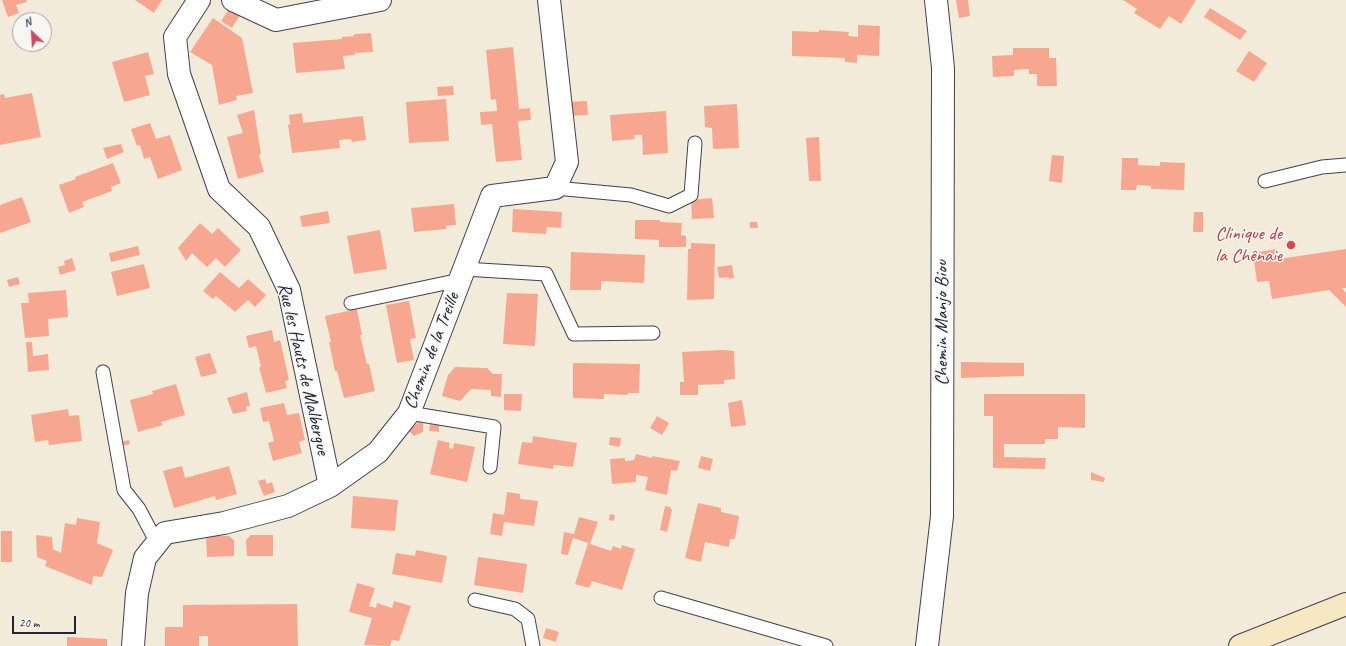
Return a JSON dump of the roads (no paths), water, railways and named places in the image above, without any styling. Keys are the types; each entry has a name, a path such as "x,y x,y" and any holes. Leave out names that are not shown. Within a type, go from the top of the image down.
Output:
{"main road":[{"path":"1240,646 1346,604"}],"street":[{"name":"Rue les Hauts de Malbergue","path":"200,0 175,37 179,74 219,188 259,227 289,290 330,486"},
{"path":"233,0 276,20 380,0"},
{"path":"549,0 567,162 554,188"},
{"name":"Chemin Manjo Biou","path":"927,646 942,516 943,68 936,0"},
{"name":"Chemin de la Treille","path":"133,646 137,594 145,558 165,533 224,523 288,506 330,486 378,452 410,413 492,196 554,188"}],"lane":[{"path":"554,188 631,195 669,206 691,194 695,143"},
{"path":"1265,181 1322,167 1346,165"},
{"path":"351,303 462,274 546,274 574,334 653,333"},
{"path":"103,372 124,490 139,509 158,543"},
{"path":"410,413 494,427 490,467"},
{"path":"661,598 826,646"},
{"path":"475,600 515,609 528,619 533,646"}],"place":[{"name":"Clinique de la Chênaie","path":"1291,245"}]}
